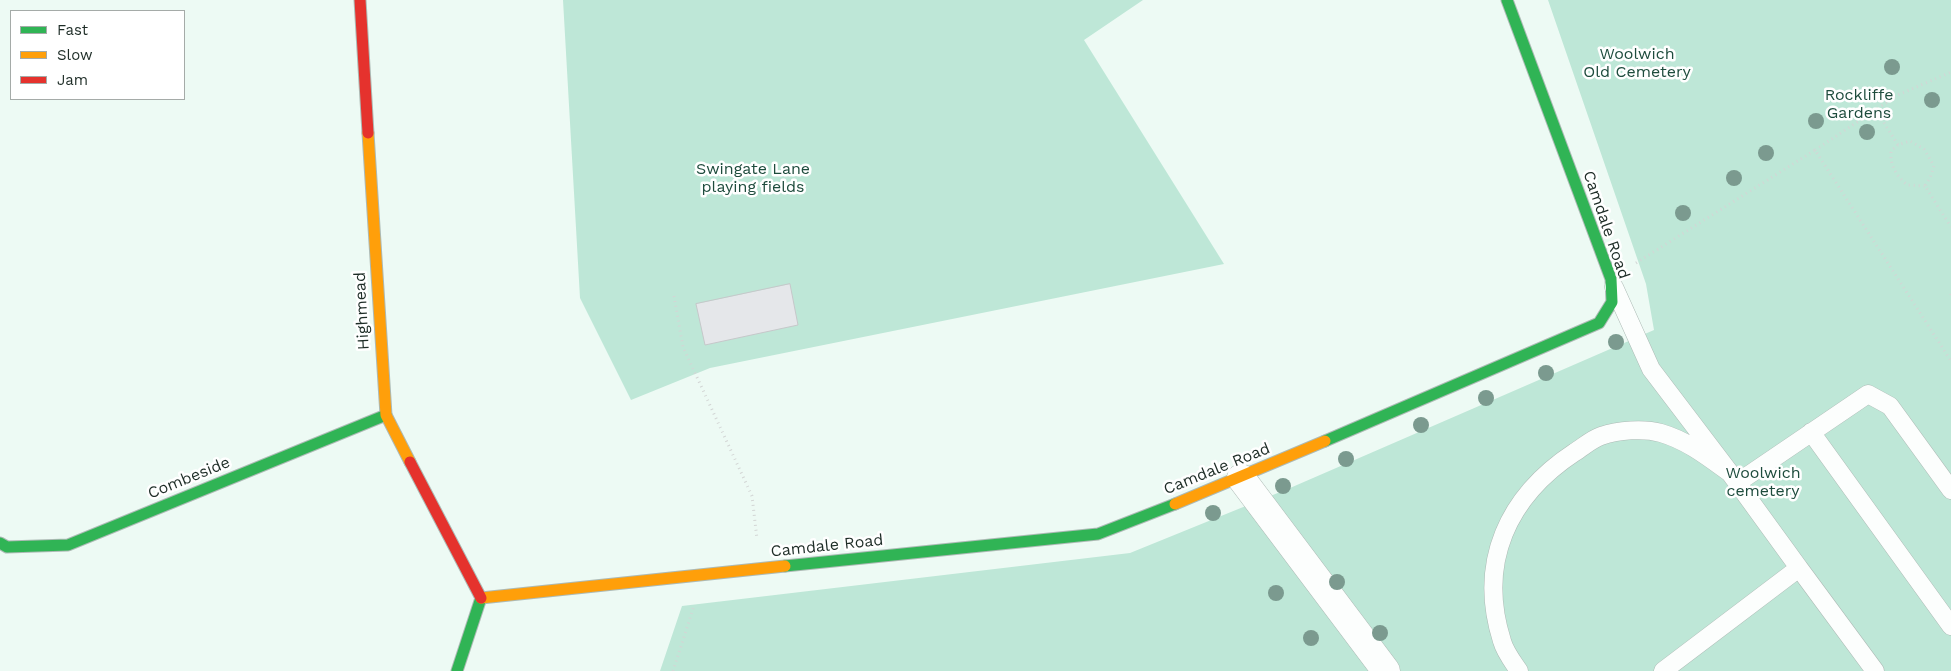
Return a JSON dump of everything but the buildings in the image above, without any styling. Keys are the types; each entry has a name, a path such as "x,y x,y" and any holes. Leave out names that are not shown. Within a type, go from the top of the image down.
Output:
{"street":[{"name":"Highmead","path":"360,0 379,338 386,415 481,598"},
{"name":"Camdale Road","path":"481,598 1098,534 1241,478 1599,323 1612,302 1610,280 1507,0"},
{"name":"Combeside","path":"0,543 8,547 68,545 386,415"},
{"path":"1241,478 1386,671"},
{"path":"457,671 481,598"}],"lane":[{"path":"1610,280 1651,369 1875,671"},
{"path":"1733,478 1811,432 1868,394 1890,406 1951,490"},
{"path":"1519,671 1502,643 1494,608 1494,572 1502,531 1521,500 1559,463 1600,436 1636,430 1661,433 1695,447 1733,478"},
{"path":"1811,432 1951,626"},
{"path":"1663,671 1799,568"}],"path":[{"path":"1610,280 1898,95 1951,72"},
{"path":"1876,110 1898,145"},
{"path":"1910,141 1924,149 1934,166 1925,186 1907,186 1896,174 1891,161 1891,151 1898,145 1910,141"},
{"path":"1815,150 1951,361"},
{"path":"1925,186 1951,227"},
{"path":"674,296 683,347 752,496 761,569"},
{"path":"673,671 704,575"}],"green space":[{"name":"Swingate Lane playing fields","path":"563,0 1143,0 1084,40 1224,264 710,368 631,400 580,298"},
{"path":"1548,0 1951,0 1951,671 660,671 682,606 1130,553 1290,488 1654,330 1646,284"}],"traffic: fast":[{"path":"1325,441 1599,323 1612,302 1611,279 1507,0"},
{"path":"0,543 7,547 68,545 386,415"},
{"path":"785,566 1098,534 1175,504"},
{"path":"457,671 481,598"}],"traffic: slow":[{"path":"368,133 386,415 410,462"},
{"path":"1175,504 1325,441"},
{"path":"481,598 785,566"}],"traffic: jam":[{"path":"360,0 368,133"},
{"path":"410,462 481,598"}],"park label":[{"name":"Woolwich Old Cemetery","path":"1637,63"},
{"name":"Rockliffe Gardens","path":"1859,104"},
{"name":"Woolwich cemetery","path":"1763,482"}]}
